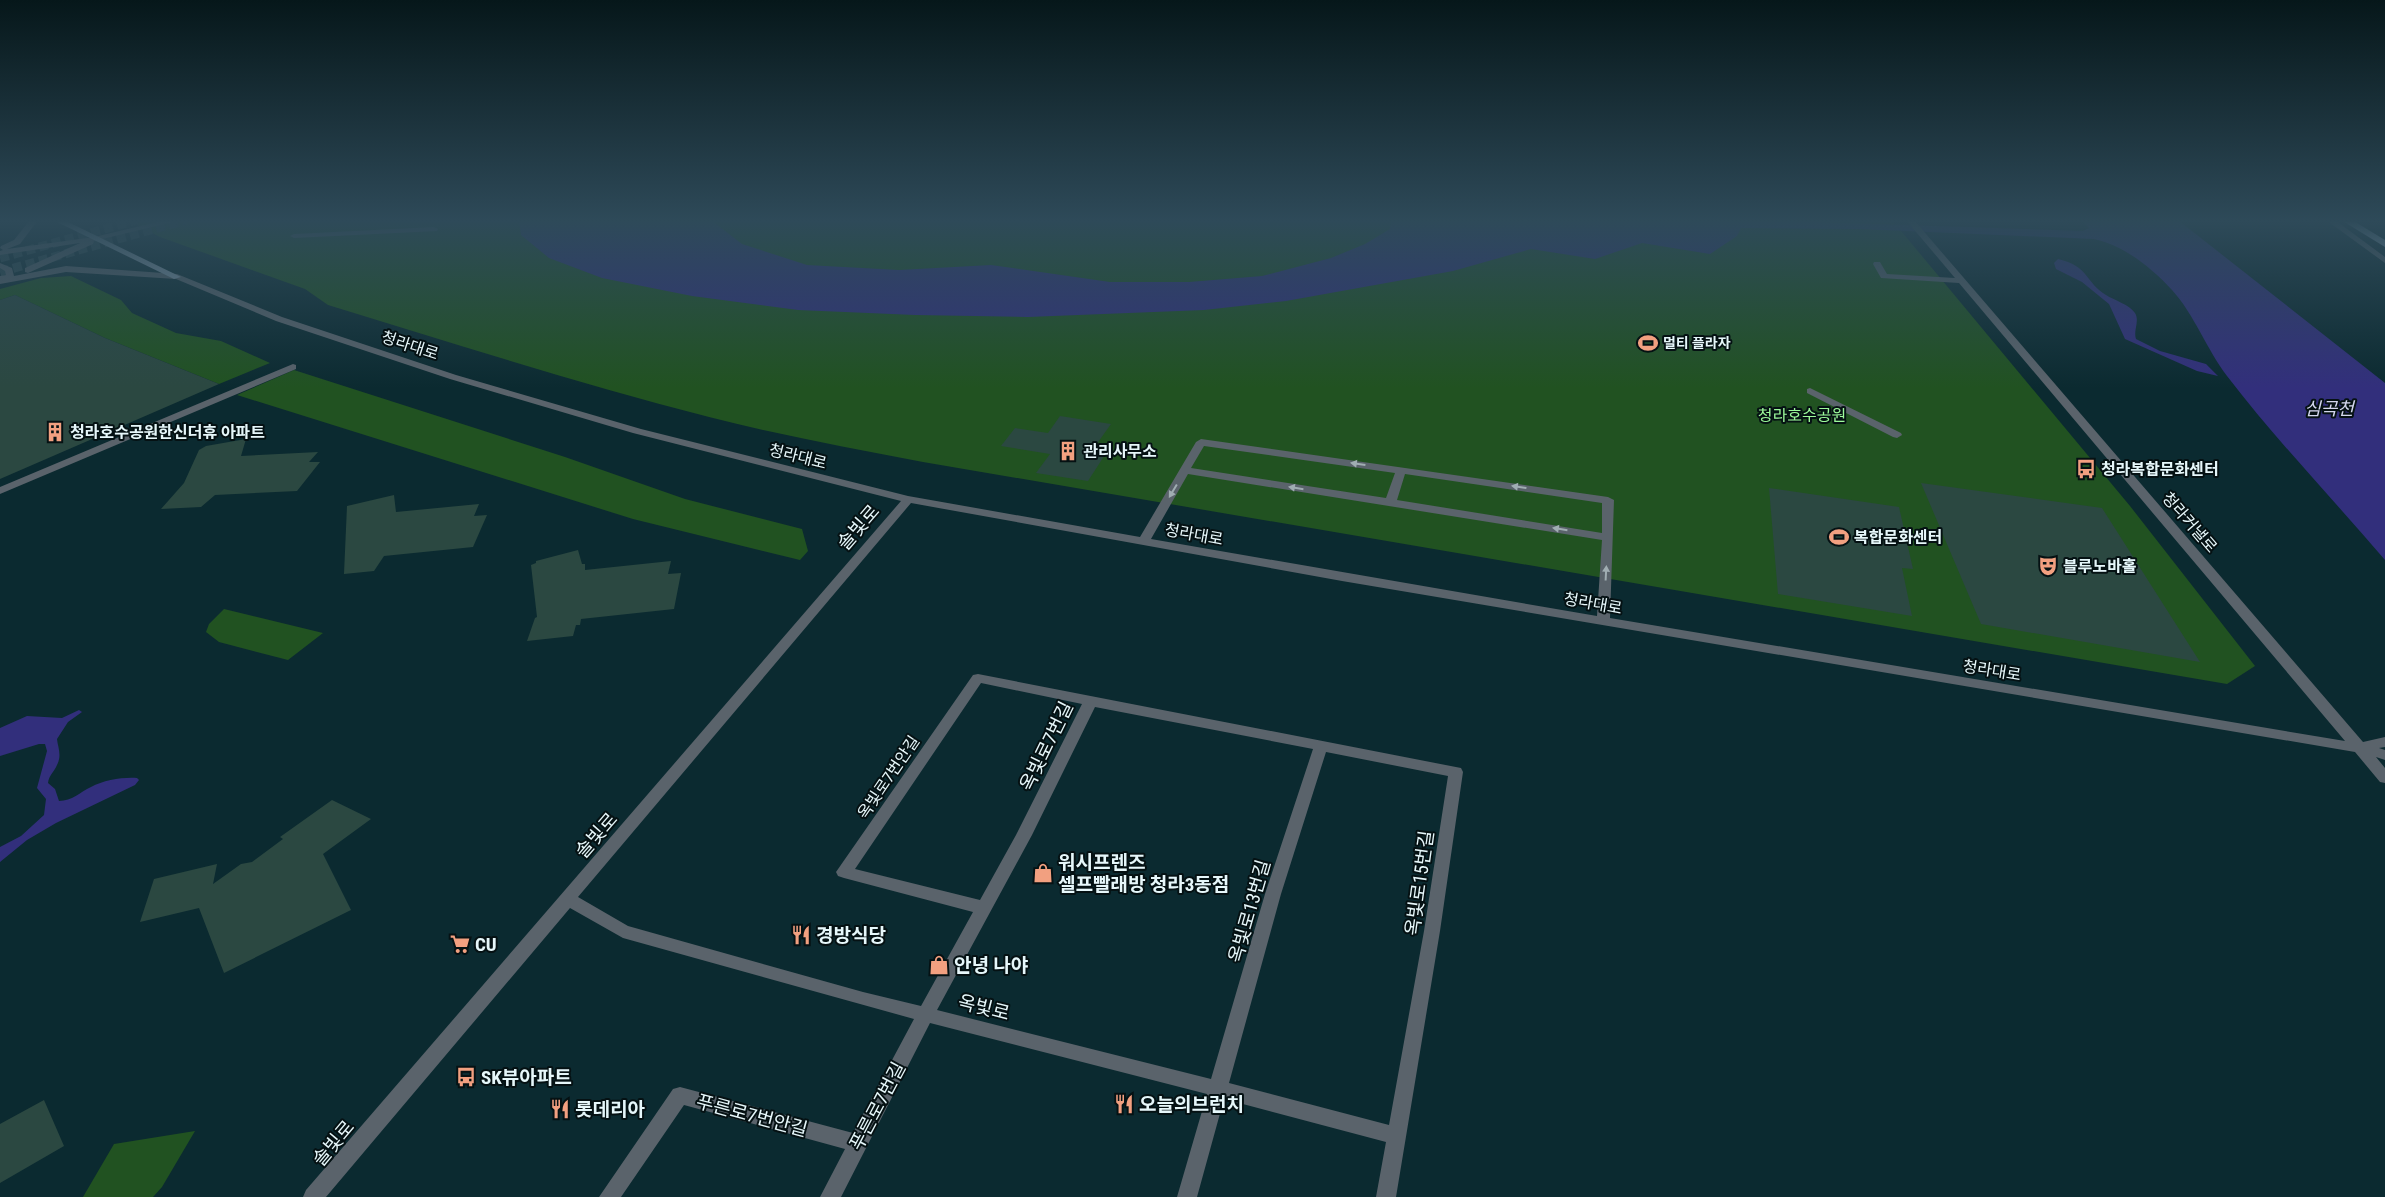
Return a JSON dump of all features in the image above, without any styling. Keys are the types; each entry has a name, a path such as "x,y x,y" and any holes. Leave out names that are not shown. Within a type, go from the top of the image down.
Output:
{"street":[{"path":"0,280 25,276"},
{"path":"161,276 177,277"},
{"path":"1884,276 1962,281"},
{"name":"청라커낼로","path":"1958,276 2385,778"},
{"name":"청라대로","path":"177,277 279,319 453,377 638,432 908,499 1143,542 1603,621 2360,748 2385,755"},
{"path":"0,491 293,366"},
{"path":"1810,391 1897,435"},
{"path":"1143,542 1201,442 1608,500 1603,621"},
{"path":"1185,470 1608,536"},
{"path":"1390,503 1401,470"},
{"name":"솔빛로","path":"313,1197 908,499"},
{"name":"옥빛로7번안길","path":"984,908 844,872 978,678 1090,702"},
{"name":"옥빛로7번길","path":"925,1015 1024,835 1090,702 1321,745"},
{"path":"2360,748 2385,742"},
{"name":"옥빛로13번길","path":"1187,1197 1274,894 1321,745"},
{"name":"옥빛로15번길","path":"1321,745 1456,772 1398,1136"},
{"name":"옥빛로","path":"568,899 623,932 925,1015 1398,1136"},
{"name":"푸른로7번길","path":"830,1197 925,1015"},
{"name":"푸른로7번안길","path":"609,1197 680,1095 857,1143"},
{"path":"1386,1197 1398,1136"}],"green space":[{"path":"71,276 121,300 132,313 176,333 221,341 270,363 219,384 105,338 15,295 0,300 0,289 41,278"},
{"name":"청라호수공원","path":"268,276 1938,276 2130,506 2255,666 2227,684 923,462 735,424 613,391 328,305 305,289"},
{"path":"294,370 565,457 685,499 802,529 808,551 800,560 633,519 237,395"},
{"path":"224,609 323,633 288,660 219,642 206,632 209,624"},
{"path":"195,1131 162,1187 153,1197 83,1197 114,1144"}],"water":[{"path":"596,276 1067,276 1110,282 1189,282 1263,276 1426,276 1286,301 1204,310 1028,317 798,310 692,296"},
{"path":"2070,276 2086,276 2099,290 2133,310 2137,319 2136,339 2160,351 2206,364 2218,376 2197,371 2125,339 2109,304 2082,282"},
{"name":"심곡천","path":"2157,276 2249,276 2385,383 2385,560 2285,446 2227,376 2187,310 2172,290"},
{"path":"79,710 82,712 68,722 57,739 59,758 48,783 55,789 59,801 72,798 91,787 108,781 132,778 139,780 135,785 56,823 27,840 0,862 0,847 21,836 44,815 46,799 37,788 47,751 45,744 39,744 0,756 0,728 27,716 62,718"}],"building":[{"name":"청라호수공원한신더휴 아파트","path":"15,295 105,338 219,384 0,479 0,300"},
{"name":"관리사무소","path":"1060,416 1111,424 1096,445 1110,447 1088,481 1036,473 1050,454 1001,446 1015,428 1048,433"},
{"path":"246,439 241,456 318,452 309,462 320,462 297,491 215,495 201,507 161,509 184,483 199,450 206,446"},
{"name":"블루노바홀","path":"1921,483 2102,508 2200,662 1981,624"},
{"name":"복합문화센터","path":"1769,488 1899,507 1913,569 1902,568 1912,616 1778,594"},
{"path":"394,495 396,512 479,504 474,516 487,515 473,547 384,556 374,571 344,574 347,506"},
{"path":"578,550 582,564 585,564 585,570 671,561 668,574 681,573 674,609 581,619 580,625 576,625 573,636 527,641 537,617 531,565 536,563 536,561"},
{"path":"332,800 371,819 323,854 351,910 224,973 199,908 140,922 154,879 217,864 213,884 241,864 252,862 283,839 280,837"},
{"path":"44,1100 64,1146 0,1183 0,1124"}],"place":[{"name":"멀티 플라자","path":"1648,343"},
{"name":"청라호수공원한신더휴 아파트","path":"55,432"},
{"name":"관리사무소","path":"1068,451"},
{"name":"청라복합문화센터","path":"2086,469"},
{"name":"복합문화센터","path":"1839,537"},
{"name":"블루노바홀","path":"2048,566"},
{"name":"워시프렌즈 셀프빨래방 청라3동점","path":"1043,873"},
{"name":"경방식당","path":"801,935"},
{"name":"CU","path":"460,944"},
{"name":"안녕 나야","path":"939,965"},
{"name":"SK뷰아파트","path":"466,1077"},
{"name":"오늘의브런치","path":"1124,1104"},
{"name":"롯데리아","path":"560,1109"}]}
